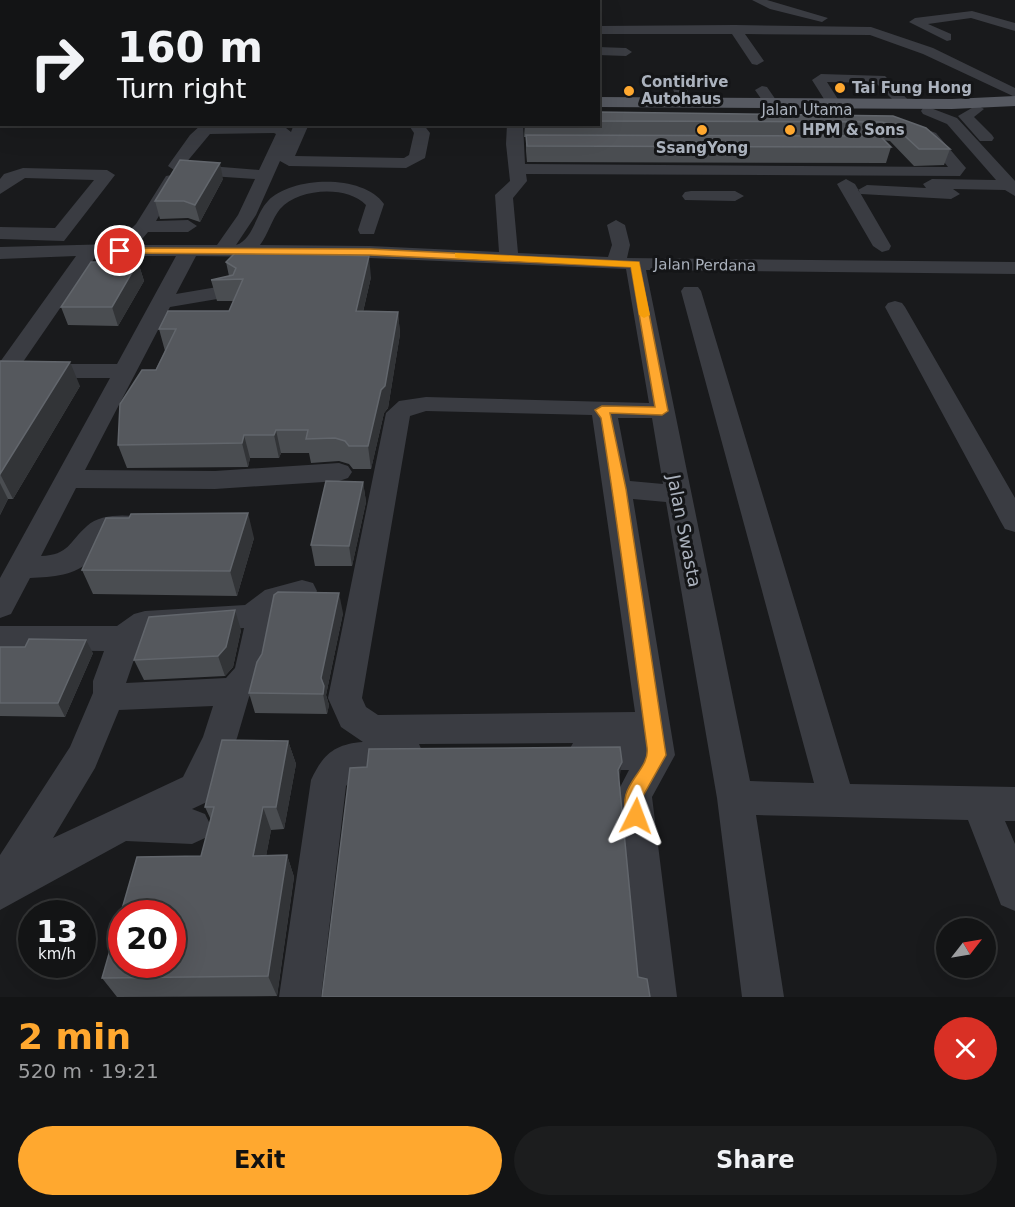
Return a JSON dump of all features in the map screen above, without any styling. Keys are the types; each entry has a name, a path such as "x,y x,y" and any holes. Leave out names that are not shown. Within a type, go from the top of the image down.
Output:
{"main road":[{"name":"Jalan Utama","path":"600,102 681,90 767,97 899,97 1015,101"},
{"name":"Jalan Utama","path":"600,110 714,113 1015,108"}],"street":[{"path":"758,0 774,7 857,29"},
{"path":"938,8 956,16"},
{"path":"947,37 915,22 956,16 979,16 1015,27"},
{"path":"665,29 672,48"},
{"path":"735,29 757,62"},
{"path":"806,29 818,47"},
{"path":"600,30 857,29 883,34 928,51 1015,93"},
{"path":"600,51 627,52"},
{"path":"831,97 819,80 821,78 876,78 885,81 899,97"},
{"path":"681,90 701,89"},
{"path":"977,109 965,116 1001,152"},
{"path":"928,111 952,121 1012,188"},
{"path":"301,126 286,158 289,161 406,163 417,158 422,133 417,126"},
{"path":"515,126 514,144 518,175 510,193 504,195 507,248 556,245"},
{"path":"859,186 954,172 958,168 931,136 900,126"},
{"path":"222,252 247,216 284,133 282,130 210,127 196,138 176,166 180,169 264,175"},
{"path":"514,144 536,144"},
{"path":"888,153 912,179"},
{"path":"732,154 737,187"},
{"path":"518,175 628,169 737,187 859,186 964,194"},
{"path":"0,189 10,178 23,173 107,175 60,234 42,252"},
{"path":"691,196 737,187 912,179 1012,188"},
{"path":"120,251 142,227 172,180"},
{"path":"859,186 890,241"},
{"path":"242,252 255,243 273,206 284,195 304,189 342,188 362,192 375,204 367,230"},
{"name":"Jalan Swasta","path":"616,225 662,411 735,798 763,997"},
{"path":"142,227 188,226"},
{"path":"0,233 60,234"},
{"name":"Jalan Perdana","path":"0,253 90,250 370,252 507,248 625,263 1015,268"},
{"path":"3,370 90,250"},
{"path":"0,606 189,251"},
{"path":"162,301 191,299 229,291"},
{"path":"691,291 837,800"},
{"path":"895,307 1015,522"},
{"path":"3,370 124,371"},
{"path":"656,741 372,730 353,717 345,698 398,413 408,405 426,404 662,411"},
{"path":"602,410 607,418 619,489 656,741 634,795 656,997"},
{"path":"66,479 215,480 339,472"},
{"path":"619,489 677,494"},
{"path":"20,567 60,565 71,560 95,532 103,527 160,526"},
{"path":"0,890 83,757 110,693 109,681 125,639 133,630 145,623 252,616 276,598 302,591"},
{"path":"0,890 67,851 196,789 220,738 234,691 250,674 261,623 252,616"},
{"path":"0,638 125,639"},
{"path":"110,693 121,697 132,697 234,691"},
{"path":"300,997 329,780 347,759 415,752 656,741"},
{"path":"735,798 997,803 1015,891"},
{"path":"123,823 192,826"}],"building":[{"path":"600,112 893,116 926,128 950,149 919,149 894,126 882,122 600,121"},
{"path":"526,135 880,136 891,147 527,146"},
{"path":"180,160 220,163 195,205 184,201 155,201"},
{"path":"236,252 369,256 356,311 398,312 385,386 381,390 368,446 349,446 345,441 335,438 306,439 308,430 276,430 274,435 244,435 242,443 118,445 120,404 142,370 156,370 176,329 159,329 168,311 229,311 243,279 211,280 233,275 236,268 226,262"},
{"path":"91,262 138,262 112,307 61,307"},
{"path":"0,361 70,362 0,474"},
{"path":"326,481 363,482 349,546 311,545"},
{"path":"248,513 230,571 82,570 106,518 129,518 131,514"},
{"path":"278,592 339,593 321,678 324,686 323,694 249,693 257,662 262,654 274,595"},
{"path":"235,610 226,647 218,656 134,660 149,617"},
{"path":"29,639 86,640 58,703 0,703 0,647 25,647"},
{"path":"222,740 288,741 276,807 263,807 253,856 287,855 268,976 186,977 186,900 125,900 137,857 201,856 214,807 205,807"},
{"path":"620,747 622,762 618,770 638,977 647,979 650,997 322,997 350,768 367,767 369,749"},
{"path":"108,957 108,978 102,978"}],"slow traffic":[{"path":"458,255 635,264 644,315"}],"place":[{"name":"Tai Fung Hong","path":"840,88"},
{"name":"Contidrive Autohaus","path":"629,91"},
{"name":"SsangYong","path":"702,130"},
{"name":"HPM & Sons","path":"790,130"}],"route":[{"path":"120,251 370,252 509,256 635,264 662,411 602,410 607,418 619,489 632,589 651,700 657,755 644,773 634,795 636,816"}]}
